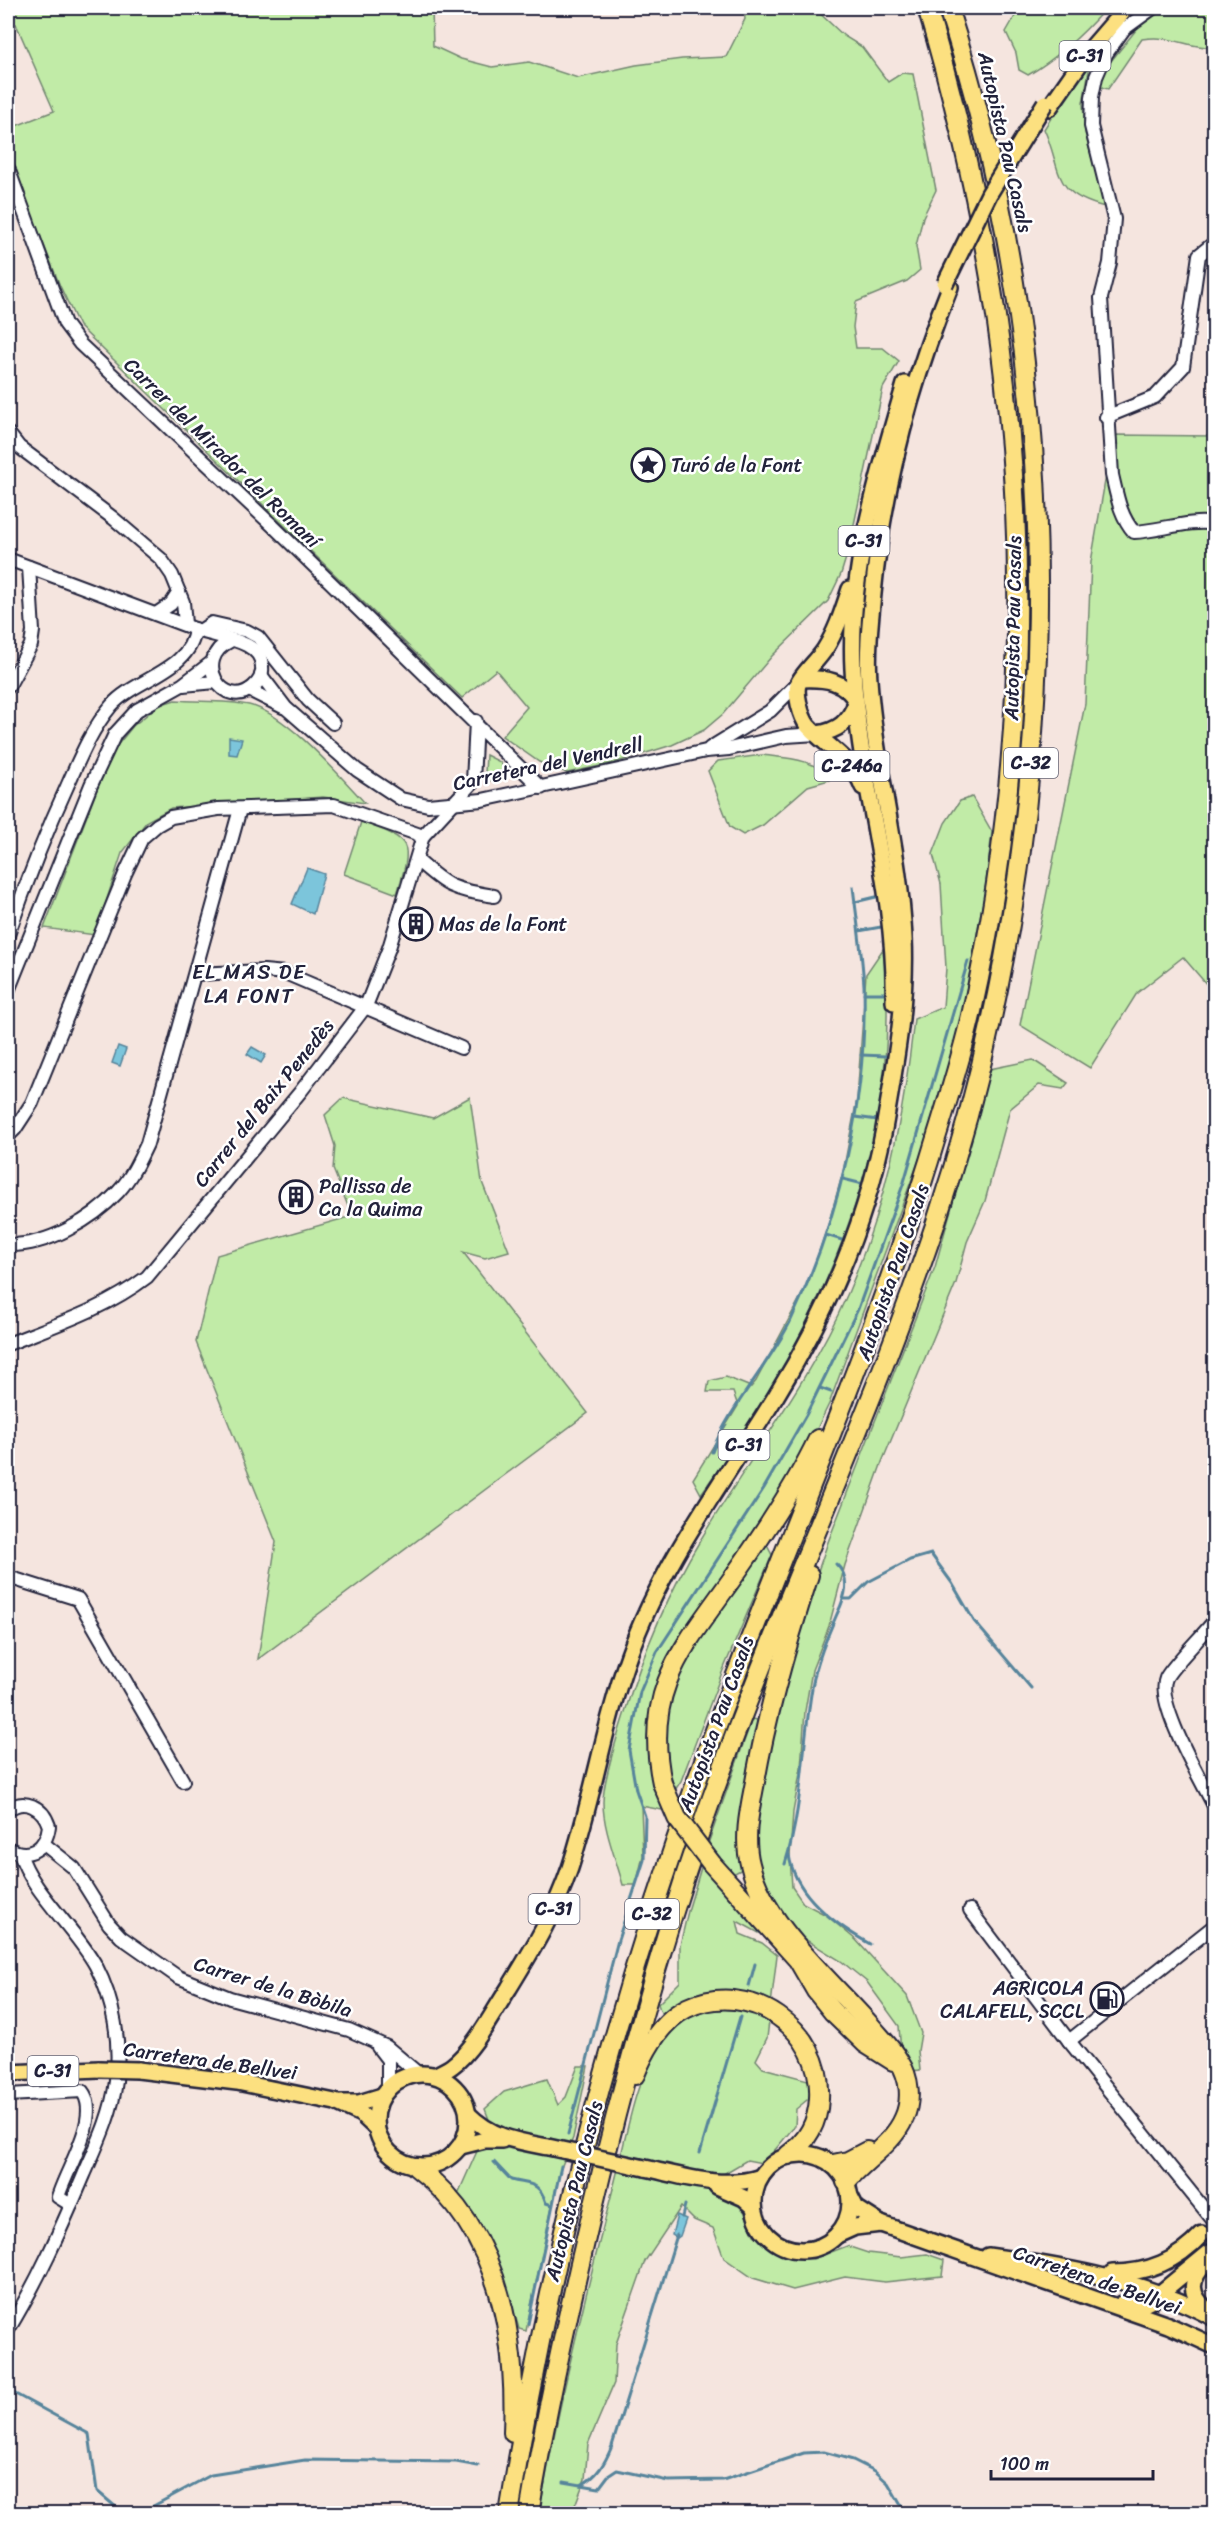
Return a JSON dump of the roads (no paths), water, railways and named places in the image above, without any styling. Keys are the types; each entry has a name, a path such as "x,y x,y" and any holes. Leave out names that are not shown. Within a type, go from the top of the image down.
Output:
{"highway":[{"name":"Autopista Pau Casals","path":"508,2514 539,2346 576,2178 639,1955 719,1720 850,1384 915,1207 972,1015 1001,850 1013,737 1018,578 1012,441 1005,366 976,193 927,8"},
{"name":"Autopista Pau Casals","path":"529,2514 558,2352 618,2105 660,1957 705,1818 777,1624 831,1498 916,1279 975,1086 995,1001 1015,898 1033,737 1039,599 1034,461 1025,370 1011,269 989,157 948,8"},
{"path":"833,2164 859,2156 891,2130 903,2102 901,2077 893,2061 866,2044 832,2011 816,1991 798,1960 712,1864 677,1818 662,1783 656,1743 657,1718 670,1672 694,1632 767,1528 808,1457 831,1410 850,1384"},
{"path":"831,1498 770,1706 749,1817 748,1844 751,1870 762,1900 788,1934 887,2045 899,2061 906,2076 909,2092 908,2105 896,2132 860,2164 848,2189"},
{"path":"618,2105 628,2090 647,2048 662,2028 686,2009 724,2000 751,2004 768,2009 795,2029 811,2052 818,2078 819,2105 816,2120 809,2136 788,2155"},
{"path":"416,2167 443,2189 459,2210 475,2236 501,2297 514,2367 512,2449 517,2464"}],"main road":[{"name":"C-31","path":"891,1079 894,990 892,954 856,702 852,641 861,561 886,449 906,384 948,285 1047,106 1117,8"},
{"name":"C-31","path":"1047,106 1088,52 1126,8"},
{"name":"C-31","path":"436,2075 454,2065 471,2045 533,1949 557,1902 588,1808 618,1689 633,1645 656,1593 693,1524 800,1356 832,1292 851,1246 874,1173 903,1014 905,971 902,903 869,680 874,578 888,497 915,386 948,285"},
{"name":"C-246a","path":"800,681 825,648 840,621 852,581 873,476 889,423 906,384"},
{"path":"874,578 861,633 861,692 856,702 849,720 837,729 817,734 803,717 800,681 821,679 838,682 849,690 856,702 863,711 880,802 890,822"},
{"name":"C-246a","path":"817,734 844,756 858,774 871,810"},
{"name":"C-31","path":"468,2114 460,2093 460,2069 471,2045"},
{"name":"Carretera de Bellvei","path":"8,2073 99,2069 138,2070 237,2082 335,2102 359,2103 385,2092"},
{"path":"376,2128 376,2112 385,2092 402,2078 419,2074 436,2075 449,2082 460,2093"},
{"name":"Carretera de Bellvei","path":"335,2102 361,2114 376,2128"},
{"path":"468,2114 486,2130 511,2140"},
{"path":"416,2167 446,2160 461,2146 467,2131 468,2114"},
{"name":"C-31","path":"376,2128 383,2146 390,2154 397,2160 416,2167"},
{"path":"461,2146 485,2140 511,2140 706,2181 745,2182 761,2177"},
{"path":"806,2153 833,2164 848,2189 848,2218 837,2235 821,2247 801,2251 777,2244 761,2229 754,2207 755,2190 761,2177 774,2162 788,2155 806,2153"},
{"path":"706,2181 744,2198 754,2207"},
{"name":"Carretera de Bellvei","path":"848,2189 856,2208 881,2224 1168,2325 1215,2346"},
{"name":"Carretera de Bellvei","path":"837,2235 855,2227 881,2224"},
{"path":"1094,2273 1148,2270 1168,2262 1187,2250 1202,2234"},
{"name":"Carretera de Bellvei","path":"966,2253 1094,2273 1160,2293 1215,2317"},
{"path":"1062,2289 1083,2290 1125,2305 1142,2305 1213,2255"},
{"path":"1213,2255 1195,2275 1193,2289 1197,2302 1215,2317"}],"street":[{"path":"1153,8 1124,29 1106,54 1096,77 1092,97 1091,126 1114,219 1110,263 1101,298 1106,417 1114,485 1119,504 1134,532 1164,530 1204,522 1215,524"},
{"name":"Carrer del Mirador del Romaní","path":"8,168 65,324 80,344 476,722 541,788"},
{"path":"1106,417 1155,397 1183,367 1199,255 1215,243"},
{"path":"8,433 27,453 141,540 161,559 179,592 193,628 214,658 216,682 221,687 235,693 249,690 261,675 261,659 257,652 238,640 230,641 221,645 214,658 182,685 137,710 125,721 106,748 8,991"},
{"path":"8,559 230,641"},
{"path":"8,687 31,645 33,631 29,567"},
{"path":"156,614 171,604 179,592"},
{"path":"193,628 212,623 247,631 258,637 308,700 333,723"},
{"path":"8,934 60,802 91,734 116,701 135,685 178,661 190,648 193,628"},
{"name":"Carretera del Vendrell","path":"261,675 286,708 357,770 401,799 428,805 454,804 541,788 706,751 729,749 786,736 817,734"},
{"name":"Carretera del Vendrell","path":"706,751 770,711 800,681"},
{"path":"182,685 216,682"},
{"name":"Carretera del Vendrell","path":"249,690 286,708"},
{"path":"8,1136 32,1103 142,838 171,817 218,809 334,805 423,836 473,782 476,722"},
{"path":"8,1245 57,1235 89,1216 118,1192 135,1169 147,1144 240,808"},
{"name":"Carrer del Baix Penedès","path":"8,1344 97,1308 128,1292 147,1277 301,1091 366,1006 374,992 423,836"},
{"path":"417,860 442,882 456,890 494,896"},
{"path":"195,974 253,971 285,973 461,1048"},
{"path":"8,1577 78,1599 183,1781"},
{"path":"1215,1621 1166,1678 1165,1695 1173,1725 1215,1806"},
{"path":"8,1810 21,1804 40,1810 49,1826 44,1844 35,1852 20,1853 8,1848"},
{"name":"Carrer de la Bòbila","path":"44,1844 74,1868 109,1924 121,1937 178,1977 230,1998 322,2021 369,2038 387,2048 419,2074"},
{"path":"8,2330 31,2291 71,2205 112,2102 118,2060 113,2016 95,1966 73,1930 24,1868 20,1853"},
{"path":"970,1910 1069,2041 1214,2219 1207,2223 1202,2234 1204,2248 1213,2255"},
{"path":"1069,2041 1215,1926"},
{"path":"369,2038 388,2060 385,2092"},
{"path":"8,2095 82,2091 89,2099 86,2125 58,2197 71,2205"}],"water":[{"path":"229,737 242,739 237,755 229,754"},
{"path":"307,868 324,874 313,914 292,904"},
{"path":"118,1046 126,1049 120,1066 112,1063"},
{"path":"252,1047 266,1055 261,1063 247,1054"},
{"path":"677,2215 686,2219 680,2236 677,2238 672,2235"}],"waterway":[{"path":"712,1452 728,1419 791,1320 824,1240 847,1158 861,1072 864,1029 864,986 853,887"},
{"path":"855,902 876,897"},
{"path":"859,931 881,927"},
{"path":"568,2134 618,1940 644,1860 645,1816 636,1790 629,1750 640,1692 657,1652 764,1488 806,1415 858,1309 904,1182 968,961"},
{"path":"864,993 888,993"},
{"path":"861,1055 886,1056"},
{"path":"855,1117 878,1120"},
{"path":"843,1179 863,1184"},
{"path":"826,1235 845,1241"},
{"path":"820,1388 831,1392"},
{"path":"715,1445 729,1454"},
{"path":"845,1599 851,1599 868,1582 910,1560 931,1554 952,1583 974,1621 1031,1688"},
{"path":"785,1864 799,1799 814,1679 822,1650 846,1588 844,1575 836,1564"},
{"path":"789,1855 799,1884 808,1896 831,1918 870,1944"},
{"path":"749,1986 755,1964"},
{"path":"700,2153 740,2017"},
{"path":"494,2162 511,2180 537,2187 546,2203 552,2205"},
{"path":"528,2324 561,2166"},
{"path":"682,2217 685,2205"},
{"path":"581,2485 592,2478 600,2468 612,2446 677,2235"},
{"path":"8,2390 89,2434 97,2491 117,2508 144,2511 211,2475 305,2460 456,2462 478,2466"},
{"path":"564,2482 599,2488 608,2476 617,2470 668,2481 723,2480 804,2453 824,2452 853,2460 875,2471 888,2483 906,2514"}],"place":[{"name":"Turó de la Font","path":"648,465"},
{"name":"Mas de la Font","path":"416,924"},
{"name":"Pallissa de Ca la Quima","path":"296,1197"},
{"name":"AGRICOLA CALAFELL, SCCL","path":"1107,1999"}],"district":[{"name":"EL MAS DE LA FONT","path":"249,984"}]}
